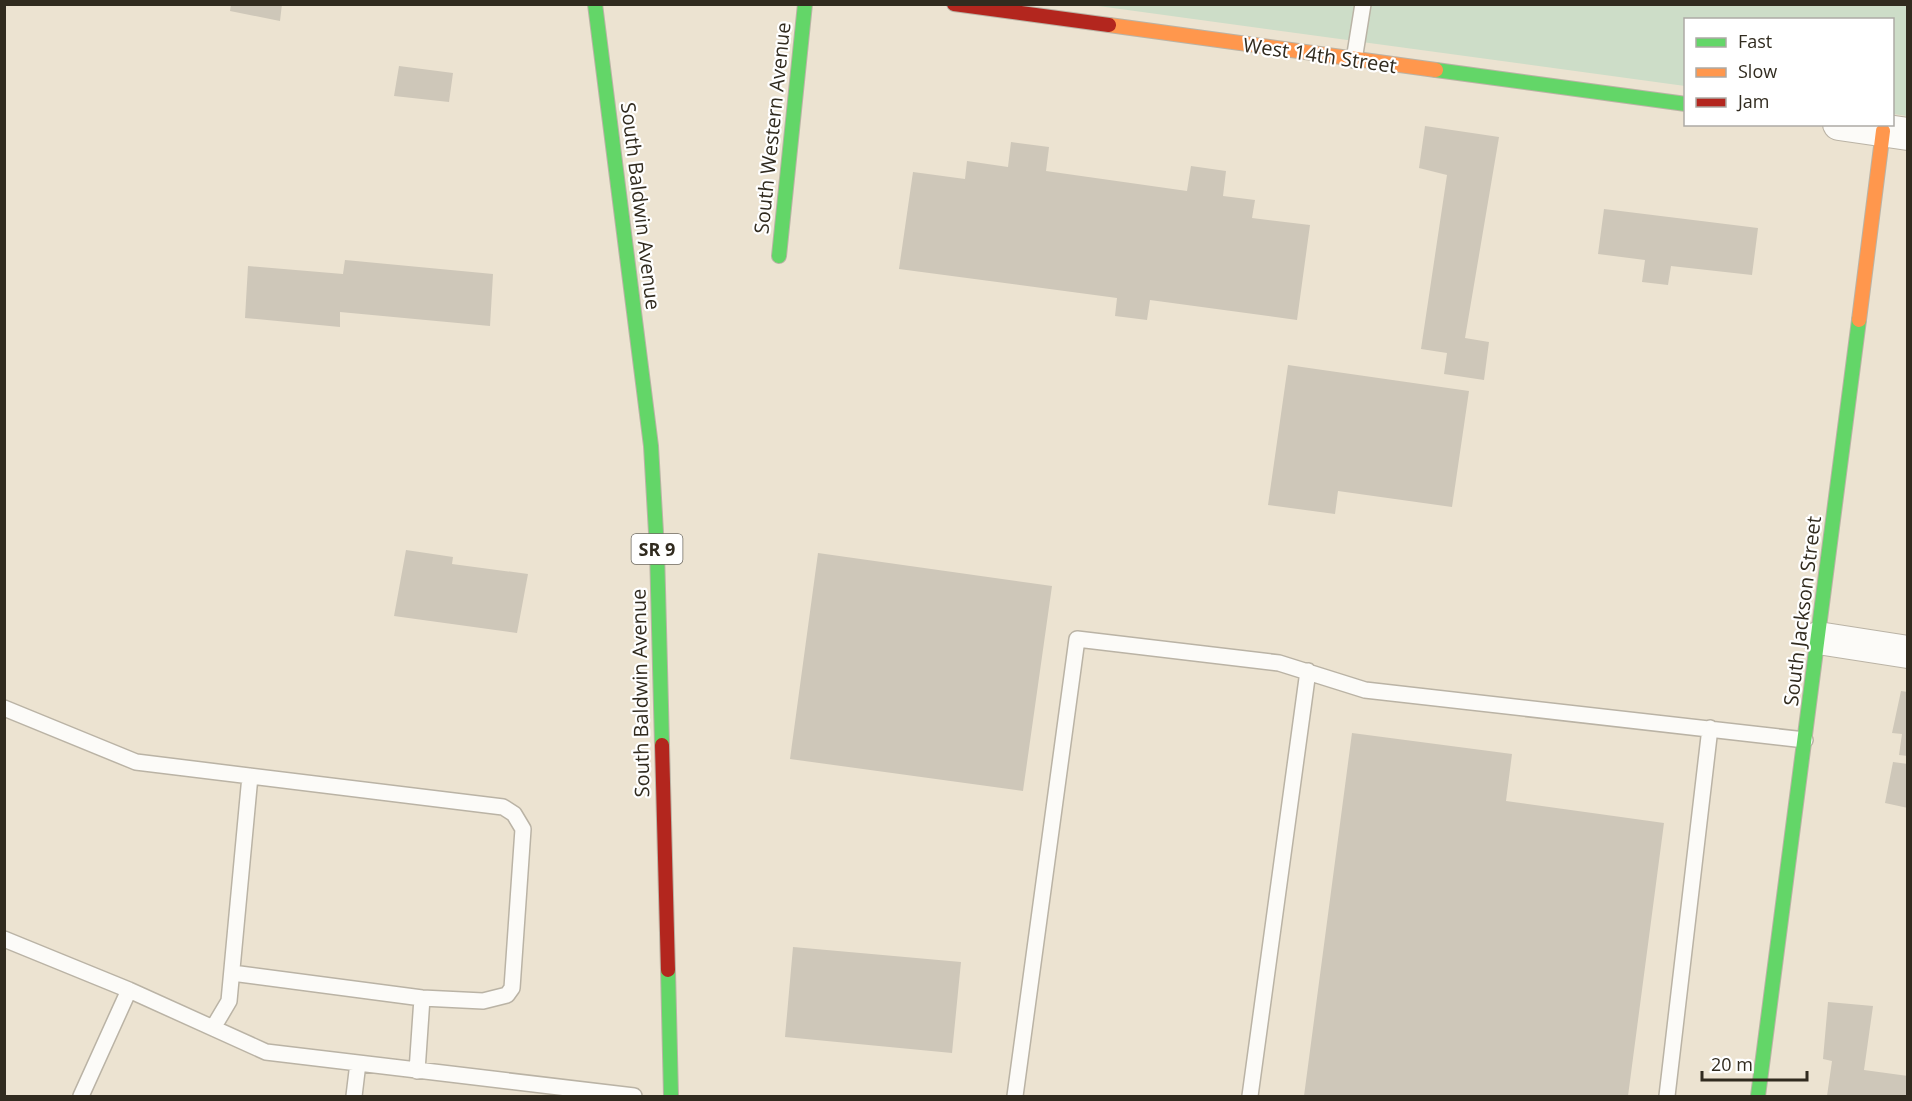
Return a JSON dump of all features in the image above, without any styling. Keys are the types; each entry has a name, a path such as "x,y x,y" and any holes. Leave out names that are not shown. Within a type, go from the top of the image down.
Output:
{"main road":[{"name":"South Baldwin Avenue","path":"595,4 651,446 657,550 671,1096"},
{"name":"South Western Avenue","path":"779,256 793,100 805,4"},
{"name":"West 14th Street","path":"954,4 1684,104"},
{"name":"South Jackson Street","path":"1758,1096 1818,638 1896,132"}],"street":[{"path":"1853,126 1896,132"},
{"path":"1818,638 1908,652"}],"lane":[{"path":"1354,60 1363,4"},
{"path":"1015,1096 1077,639 1279,663 1365,690 1804,740"},
{"path":"1250,1096 1308,671"},
{"path":"4,708 136,762 503,807 520,820 523,829 512,988 507,995 498,999 422,998 232,973"},
{"path":"1667,1096 1710,728"},
{"path":"213,1028 230,1000 250,776"},
{"path":"4,939 129,990 266,1052 634,1096"},
{"path":"81,1096 129,990"},
{"path":"417,1071 422,998"},
{"path":"354,1096 358,1064"}],"green space":[{"path":"1091,5 1907,5 1907,116 1894,114 1894,18 1684,18 1684,86"}],"building":[{"path":"231,4 282,4 280,21 230,11"},
{"path":"399,66 453,73 449,102 394,96"},
{"path":"1425,126 1499,137 1465,338 1489,342 1484,380 1444,374 1447,353 1421,349 1447,175 1419,168"},
{"path":"1011,142 1049,147 1046,171 1187,191 1191,166 1226,171 1223,196 1255,200 1252,218 1310,225 1297,320 1150,300 1147,320 1115,316 1117,298 899,269 913,172 965,179 967,161 1008,167"},
{"path":"1604,209 1758,228 1752,275 1671,266 1668,285 1642,282 1645,260 1598,254"},
{"path":"345,260 493,274 490,326 340,312 340,327 245,318 248,266 343,274"},
{"path":"1288,365 1469,391 1452,507 1338,491 1335,514 1268,505"},
{"path":"406,550 453,557 452,564 528,574 517,633 394,616"},
{"path":"818,553 1052,586 1023,791 790,759"},
{"path":"1901,691 1908,692 1908,756 1899,755 1902,734 1892,733"},
{"path":"1352,733 1512,754 1506,801 1664,823 1628,1096 1304,1096"},
{"path":"1893,762 1908,764 1908,808 1885,803"},
{"path":"793,947 961,962 952,1053 785,1037"},
{"path":"1828,1002 1873,1006 1864,1070 1908,1076 1908,1096 1827,1096 1832,1061 1823,1059"}],"traffic: fast":[{"path":"595,4 651,446 657,550 662,745"},
{"path":"779,256 805,4"},
{"path":"1436,70 1684,104"},
{"path":"1758,1096 1859,320"},
{"path":"668,970 671,1096"}],"traffic: slow":[{"path":"1109,25 1436,70"},
{"path":"1859,320 1883,131"}],"traffic: jam":[{"path":"954,4 1109,25"},
{"path":"662,745 668,970"}]}
